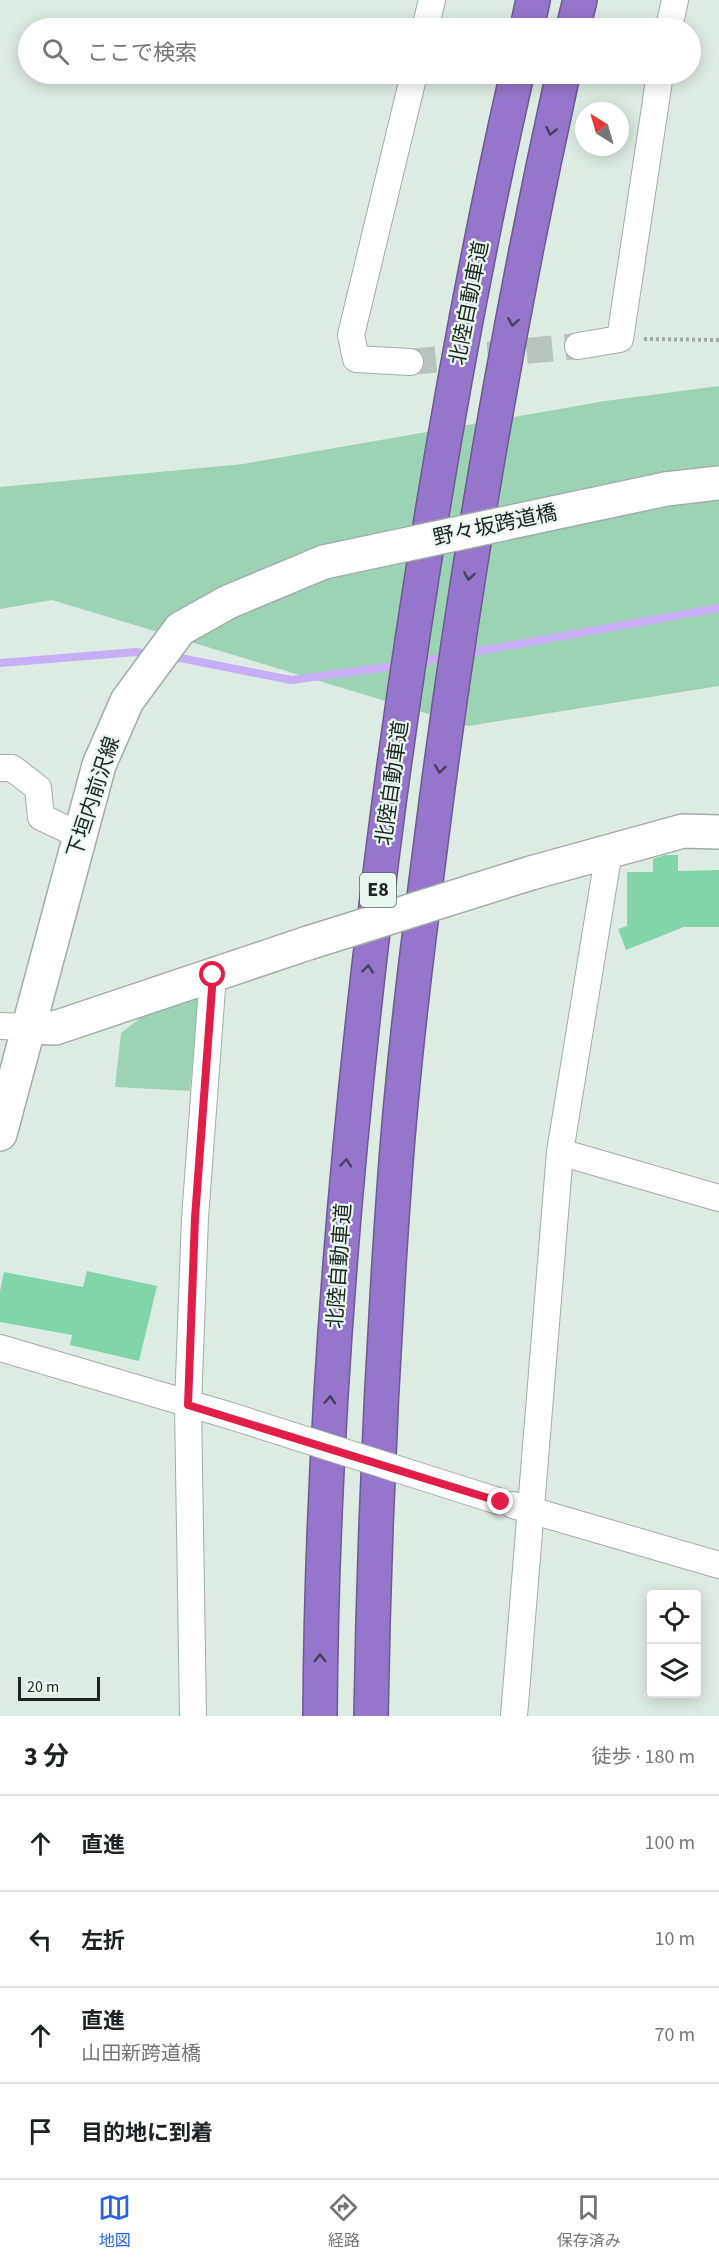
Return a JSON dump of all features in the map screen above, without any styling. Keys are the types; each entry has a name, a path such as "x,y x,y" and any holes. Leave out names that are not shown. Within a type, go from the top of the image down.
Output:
{"highway":[{"path":"529,18 533,0"},
{"path":"576,18 580,0"},
{"name":"北陸自動車道","path":"320,1716 329,1401 346,1162 370,949 405,683 440,454 485,213 515,84"},
{"name":"E8","path":"371,1716 381,1410 395,1184 419,931 451,686 489,456 535,202 561,84"}],"main road":[{"name":"野々坂跨道橋","path":"324,562 666,489 719,483"},
{"name":"下垣内前沢線","path":"0,1134 13,1027 79,835 99,765 127,701 180,629 228,602 324,562"},
{"path":"13,1027 55,1028 308,943 531,873 683,831 719,831"}],"street":[{"path":"428,18 432,0"},
{"path":"671,18 675,0"},
{"path":"410,362 356,359 351,335 412,84"},
{"path":"578,346 620,339 658,84"},
{"path":"0,768 12,768 38,788 41,817 79,835"},
{"path":"514,1716 560,1152 609,851"},
{"path":"193,1716 188,1405 195,1218 213,975"},
{"path":"560,1152 719,1198"},
{"path":"0,1348 231,1416 501,1502 719,1565"}],"path":[{"path":"620,339 719,340"}],"green space":[{"path":"719,386 719,686 468,726 52,600 0,609 0,487 243,464 605,401"},
{"path":"199,995 190,1091 115,1087 121,1033 147,1013"}],"building":[{"path":"665,855 678,855 678,871 719,870 719,927 684,927 626,950 618,929 627,926 627,872 653,872 653,859"},
{"path":"87,1271 157,1286 139,1361 70,1345 72,1335 0,1322 0,1291 4,1272 83,1287"}],"waterway":[{"path":"463,654 719,608"},
{"path":"0,663 136,652 151,654"},
{"path":"170,656 291,680 403,665"},
{"path":"415,662 450,657"}],"tunnel":[{"path":"410,362 578,346"}],"route":[{"path":"213,975 195,1218 188,1405 231,1416 501,1502"}]}
